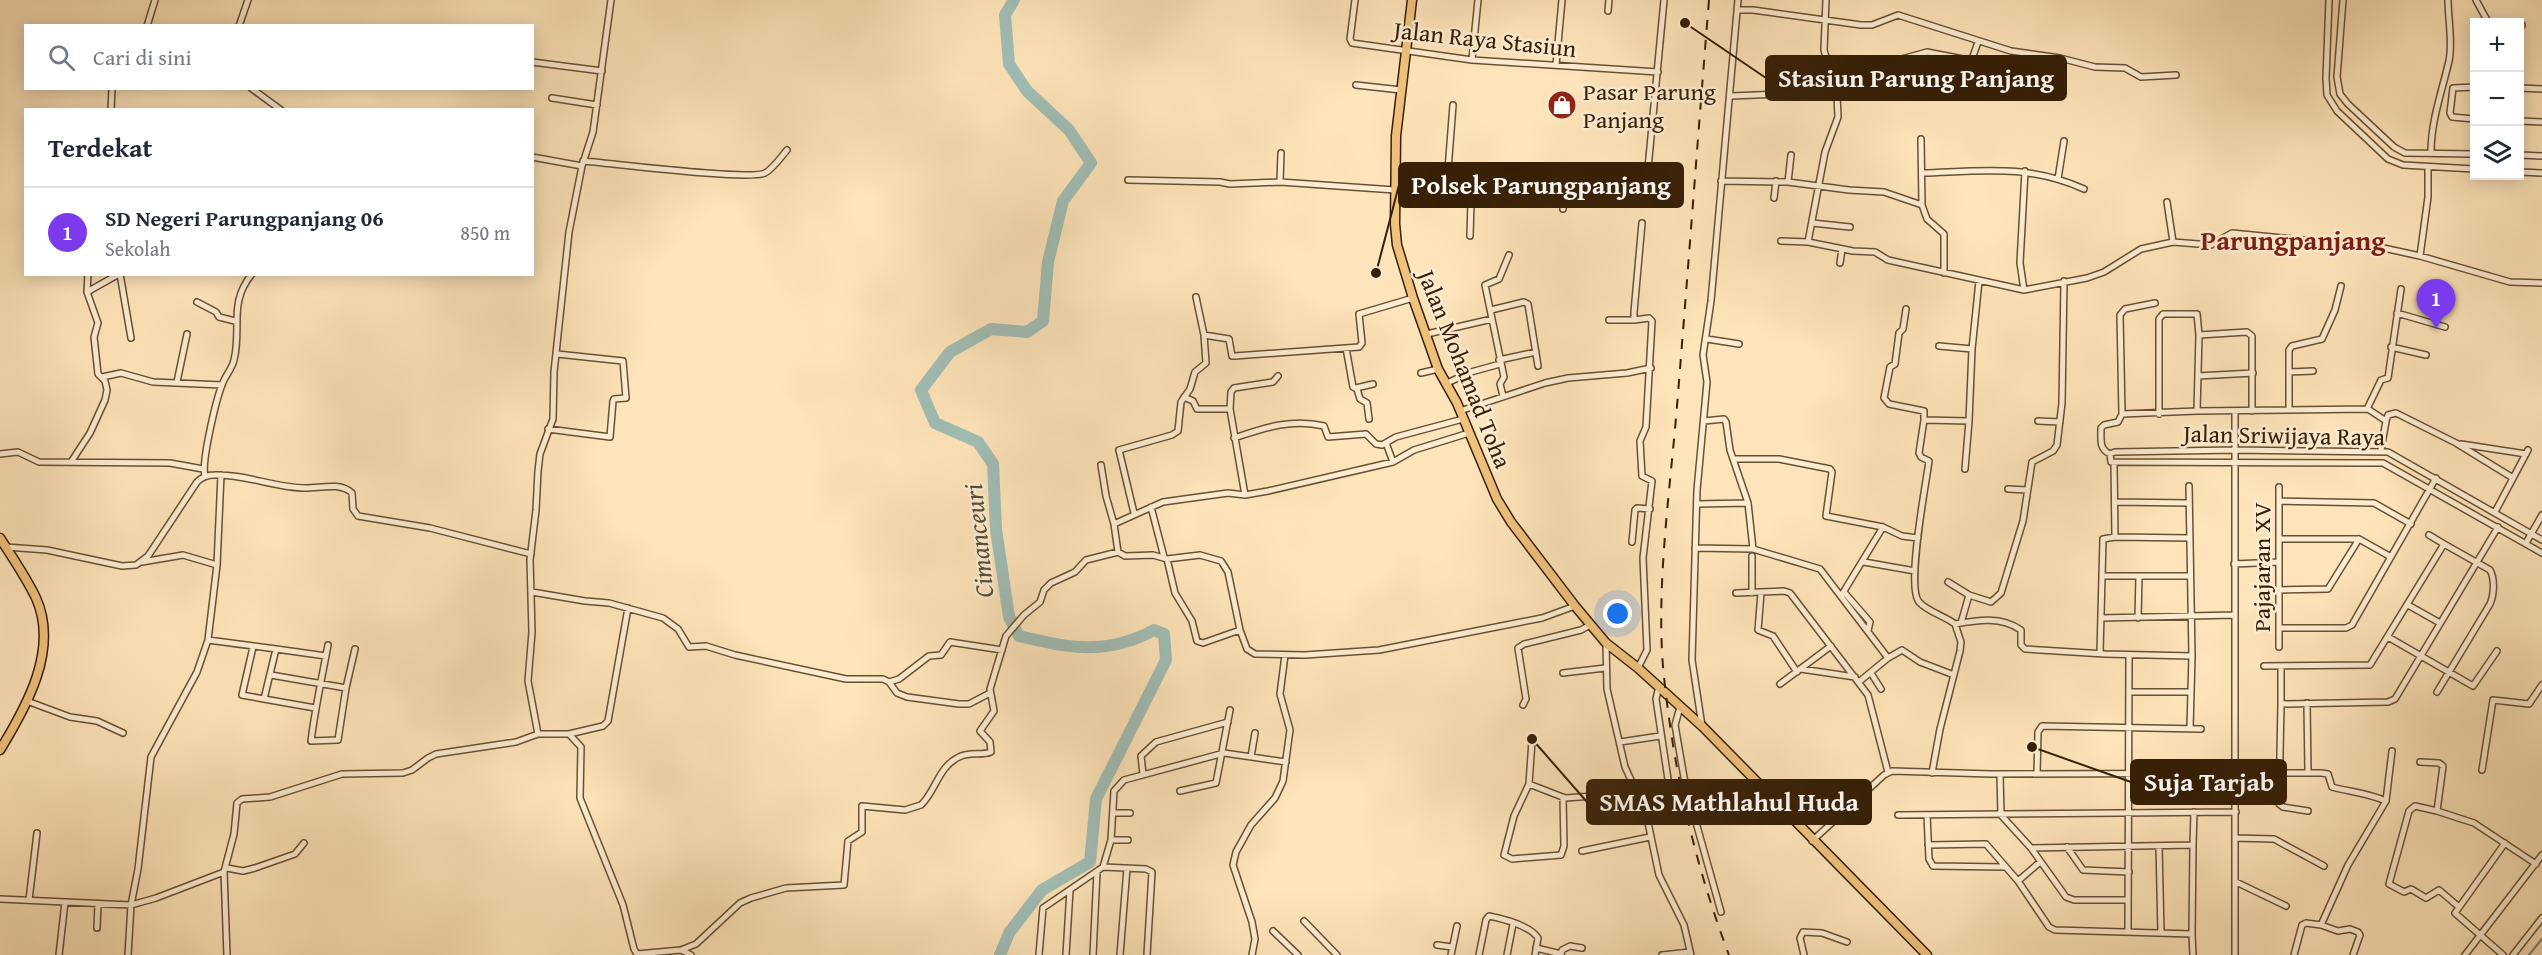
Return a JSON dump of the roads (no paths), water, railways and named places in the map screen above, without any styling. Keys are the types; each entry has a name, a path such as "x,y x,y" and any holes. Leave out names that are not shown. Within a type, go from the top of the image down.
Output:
{"main road":[{"name":"Jalan Mohamad Toha","path":"1412,0 1401,90 1395,187 1397,245 1438,369 1462,415 1497,499 1511,522 1575,606 1606,642 1702,727 1927,955"},
{"path":"0,538 35,596 43,622 43,650 27,701 0,750"}],"street":[{"path":"148,24 155,0"},
{"path":"240,24 248,0"},
{"path":"538,734 528,681 531,638 531,554 539,462 553,419 569,232 583,163 593,132 611,0"},
{"name":"Jalan Raya Stasiun","path":"1355,0 1350,39 1352,43 1472,60 1658,72"},
{"path":"1472,60 1478,0"},
{"path":"1556,65 1562,0"},
{"path":"1608,10 1609,0"},
{"path":"1128,180 1228,184 1280,182 1395,187 1447,183 1646,181 1664,0"},
{"path":"1702,727 1692,660 1697,504 1707,376 1703,360 1731,96 1738,0"},
{"path":"1808,243 1825,152 1838,117 1835,92 1824,50 1826,0"},
{"path":"2329,0 2327,94 2337,111 2388,159 2403,165 2470,169"},
{"path":"2343,0 2337,77 2340,94 2348,104 2394,147 2405,153 2470,154"},
{"path":"2431,152 2432,132 2449,61 2448,0"},
{"path":"2476,0 2486,18"},
{"path":"1737,10 1860,25 1872,25 1898,15 2012,51 2060,58 2095,67 2125,68 2141,77 2176,75"},
{"path":"1898,60 1927,52 1972,60 1978,42"},
{"path":"534,62 602,71"},
{"path":"1828,68 1858,69 1863,72 1864,78 1885,79"},
{"path":"1356,85 1401,90"},
{"path":"2470,87 2453,88 2450,113 2452,117 2470,119"},
{"path":"2524,88 2542,89"},
{"path":"111,108 112,90"},
{"path":"254,90 278,108"},
{"path":"1731,96 1835,92"},
{"path":"552,98 597,105"},
{"path":"1447,183 1453,105"},
{"path":"2524,121 2542,122"},
{"path":"1920,140 1923,173 1922,205 1927,219 1944,234 1944,273"},
{"path":"2058,179 2060,152 2064,141"},
{"path":"534,157 583,163 758,175 767,172 787,150"},
{"path":"1280,182 1281,153"},
{"path":"1788,182 1791,155"},
{"path":"2524,155 2542,156"},
{"path":"2420,256 2428,197 2428,167"},
{"path":"1923,173 2025,171 2058,179 2084,189"},
{"path":"2024,290 2020,263 2025,171"},
{"path":"2524,172 2542,173"},
{"path":"1721,181 1788,182 1884,192 1922,205"},
{"path":"1773,198 1776,182"},
{"path":"1470,236 1471,202 1475,183"},
{"path":"1563,209 1566,183"},
{"path":"2167,202 2173,242"},
{"path":"1634,320 1634,298 1642,223"},
{"path":"1812,223 1851,227"},
{"path":"1781,241 1880,253 1888,260 2024,290 2104,272 2140,249 2173,242 2211,245 2232,233 2343,244 2365,244 2420,256 2510,282 2542,283"},
{"path":"1840,263 1842,249"},
{"path":"1503,396 1500,384 1504,377 1499,362 1485,285 1499,279 1509,255"},
{"path":"72,462 90,433 105,400 107,390 102,377 98,374 94,341 97,320 87,292 88,276"},
{"path":"87,292 115,276"},
{"path":"119,276 131,339"},
{"path":"205,476 203,469 222,385 234,359 236,321 241,292 251,276"},
{"path":"1965,469 1972,349 1979,281"},
{"path":"1948,582 1969,595 1991,602 2001,593 2023,521 2032,462 2053,451 2057,445 2064,349 2064,281"},
{"path":"2289,410 2290,348 2322,339 2335,310 2342,286"},
{"path":"2367,409 2381,380 2388,378 2401,289"},
{"path":"1134,513 1122,471 1120,449 1177,433 1180,407 1190,389 1195,372 1205,365 1204,335 1196,297"},
{"path":"1204,335 1229,339 1232,356 1347,348 1362,345 1359,314 1413,298"},
{"path":"197,302 216,312 219,318 236,321"},
{"path":"1491,310 1524,302 1528,304 1538,366"},
{"path":"2115,537 2113,462 2110,454 2104,452 2101,446 2101,428 2104,425 2118,422 2122,414 2120,315 2125,309 2155,303"},
{"path":"1906,309 1903,330 1899,332 1895,364 1888,371 1884,398 1889,404 1923,411 1924,420 1919,454 1929,461 1915,570 1919,602 1958,623 1986,619 2010,624 2021,630 2021,645 2025,649 2192,656"},
{"path":"2397,313 2445,327"},
{"path":"2159,414 2159,320 2163,314 2197,314 2199,335 2197,411"},
{"path":"1609,320 1649,318 1652,321 1646,427 1640,441 1642,476 1652,481 1643,558 1647,650 1638,668"},
{"path":"1427,334 1492,319"},
{"path":"177,382 187,334"},
{"path":"2199,335 2250,334 2252,336 2252,411"},
{"path":"1707,339 1739,344"},
{"path":"1939,346 1972,349"},
{"path":"2391,347 2426,355"},
{"path":"1347,348 1353,387 1356,388 1360,399 1367,403 1369,419"},
{"path":"1447,383 1470,372 1536,352"},
{"path":"548,429 610,437 613,401 626,398 627,391 623,361 557,354"},
{"path":"1234,438 1273,424 1299,424 1324,426 1328,437 1366,434 1376,444 1386,443 1396,437 1462,415 1503,396 1568,378 1627,373 1651,368"},
{"path":"1421,373 1438,369"},
{"path":"2289,372 2313,371"},
{"path":"2198,376 2253,372"},
{"path":"102,377 121,373 148,381 222,385"},
{"path":"1245,495 1230,409 1231,392 1234,388 1273,382 1278,376"},
{"path":"1356,388 1373,384"},
{"path":"1184,398 1193,401 1197,409 1230,409"},
{"path":"2122,414 2367,409 2386,421"},
{"path":"2235,411 2235,955"},
{"path":"2381,450 2388,415 2396,413 2456,443 2513,478"},
{"path":"1704,421 1725,420 1733,459 1748,503 1753,549"},
{"path":"1924,420 1969,421"},
{"path":"2038,422 2060,422"},
{"path":"1114,524 1134,513 1163,502 1228,493 1245,495 1393,462 1414,450 1469,433"},
{"path":"1386,443 1393,462"},
{"path":"2456,443 2527,452 2495,512"},
{"name":"Jalan Sriwijaya Raya","path":"2110,454 2115,452 2235,450 2381,450 2436,478 2542,540"},
{"path":"0,454 18,452 39,462 170,463 203,469"},
{"path":"1733,459 1779,459 1830,469 1832,472 1827,516 1883,527 1902,536 1918,538"},
{"name":"Jalan Sriwijaya Raya","path":"2113,462 2383,463 2431,488 2542,553"},
{"path":"1101,465 1118,552"},
{"path":"140,563 164,534 192,488 205,476 221,475 246,477 296,487 344,488 352,493 353,509 358,516 430,528 531,554"},
{"path":"128,955 131,905 138,869 151,757 197,672 208,640 217,566 221,475"},
{"path":"2279,628 2349,627 2436,478"},
{"path":"2189,486 2192,656 2190,728"},
{"name":"Pajajaran XV","path":"2279,487 2279,647"},
{"path":"2008,489 2028,490"},
{"path":"2280,501 2374,503 2411,524"},
{"path":"2115,502 2189,503"},
{"path":"1697,504 1748,503"},
{"path":"1151,507 1175,593 1191,621 1197,641 1203,643 1240,630"},
{"path":"1632,542 1635,510 1650,509"},
{"path":"2526,543 2542,515"},
{"path":"2281,704 2391,701 2498,526"},
{"path":"1843,594 1883,527"},
{"path":"2429,535 2492,572 2492,602 2437,692"},
{"path":"2100,652 2102,542 2106,538 2115,537 2190,538"},
{"path":"2279,539 2359,539 2391,557"},
{"path":"2279,590 2328,589 2359,539"},
{"path":"2264,666 2370,665 2444,543"},
{"path":"6,547 79,555 122,566 183,555 217,566"},
{"path":"1695,548 1753,549 1817,567 1843,594 1888,658"},
{"path":"569,734 579,744 582,751 580,791 582,804 623,905 637,954 681,950 702,941 746,900 780,889 844,885 848,841 862,832 862,806 905,810 921,805 942,772 953,760 968,753 991,752 990,742 980,731 994,711 990,693 1009,633 1040,602 1044,590 1051,583 1075,572 1086,560 1118,552 1125,556 1153,555 1165,558 1200,555 1221,561 1228,572 1240,630 1249,652 1285,655 1379,650 1542,618 1575,606"},
{"path":"1752,556 1752,593"},
{"path":"1864,562 1915,570"},
{"path":"2234,564 2279,562"},
{"path":"2102,576 2190,576"},
{"path":"2138,618 2139,576"},
{"path":"1736,593 1785,591 1791,593 1858,679 1870,700 1888,772"},
{"path":"531,592 609,603 670,622 678,629 689,647 706,646 735,655 846,679 883,679 889,682 897,693 907,697 963,704 973,702 990,693"},
{"path":"1761,593 1758,630 1773,636 1799,671 1858,679 1871,673 1888,658 1902,650 1920,662 1954,675"},
{"path":"1932,773 1938,737 1961,642 1958,623 1969,595"},
{"path":"2408,604 2439,622"},
{"path":"227,955 226,870 240,800 270,797 342,774 408,772 431,756 516,742 538,734 569,734 603,726 608,721 628,608"},
{"path":"2101,618 2191,618 2234,615"},
{"path":"1523,705 1526,699 1518,648 1590,625"},
{"path":"2388,637 2448,674 2473,686 2497,651"},
{"path":"208,640 326,656"},
{"path":"889,682 899,679 929,656 941,655 950,642 1002,650"},
{"path":"1606,642 1605,668 1610,701 1628,777 1646,813 1659,875 1684,926 1690,953 1662,955"},
{"path":"328,645 315,708 311,741 338,740 355,649"},
{"path":"1780,684 1831,646"},
{"path":"240,704 253,647"},
{"path":"264,699 276,649"},
{"path":"1252,955 1255,939 1252,922 1234,872 1234,859 1251,825 1278,792 1286,762 1290,730 1279,688 1285,655"},
{"path":"2128,932 2129,655"},
{"path":"2281,666 2280,806 2308,811"},
{"path":"1563,673 1605,668"},
{"path":"1871,673 1881,689"},
{"path":"271,675 346,688"},
{"path":"2482,770 2493,700 2529,704 2542,685"},
{"path":"1660,688 1656,696 1660,736 1672,806"},
{"path":"2129,692 2191,692"},
{"path":"242,695 315,708"},
{"path":"27,701 70,717 97,721 123,733"},
{"path":"2307,703 2308,772"},
{"path":"1680,707 1675,720 1685,783 1721,912"},
{"path":"1180,791 1216,783 1224,753 1230,710"},
{"path":"1143,774 1141,756 1156,742 1228,723"},
{"path":"2037,774 2038,732 2042,726 2201,729"},
{"path":"1251,757 1255,733"},
{"path":"1620,742 1660,736"},
{"path":"1532,741 1529,784 1512,820 1504,852 1507,857 1561,855 1564,846 1563,797"},
{"path":"2321,925 2348,865 2386,801 2392,751"},
{"path":"1039,955 1042,909 1103,867 1111,840 1115,788 1124,780 1224,753 1286,762"},
{"path":"2420,762 2443,766 2437,811"},
{"path":"1812,841 1888,772 2000,774 2308,772 2328,774 2332,787 2358,794 2369,794 2386,801"},
{"path":"2000,774 2001,815 2031,848 2071,900 2128,900"},
{"path":"1529,784 1563,797 1637,793"},
{"path":"2458,907 2439,890 2426,898 2411,889 2404,892 2389,884 2412,807 2419,805 2474,823 2535,864"},
{"path":"2193,955 2194,812"},
{"path":"1898,815 2236,812"},
{"path":"1113,813 1130,813"},
{"path":"1927,815 1930,863 1937,867 2004,867"},
{"path":"29,900 37,833"},
{"path":"1582,852 1650,837"},
{"path":"2235,838 2274,839 2325,866"},
{"path":"1111,840 1128,840"},
{"path":"0,898 131,905 156,898 226,870 243,871 296,854 304,843"},
{"path":"2503,955 2457,916 2456,910 2505,843"},
{"path":"1928,845 1986,844 2018,881 2052,929 2105,933 2192,934"},
{"path":"2031,848 2193,845"},
{"path":"2159,846 2161,933"},
{"path":"2067,847 2083,870 2129,872"},
{"path":"2465,955 2542,855"},
{"path":"2018,881 2040,862"},
{"path":"1103,867 1149,869 1153,874 1147,955"},
{"path":"1120,955 1127,868"},
{"path":"1093,955 1097,872"},
{"path":"2236,882 2286,906"},
{"path":"1066,955 1070,890"},
{"path":"59,955 65,902"},
{"path":"97,928 98,904"},
{"path":"1479,955 1486,920 1489,916 1535,933 1538,938 1535,952 1561,955 1562,950 1570,946 1582,948"},
{"path":"2513,955 2542,918"},
{"path":"1304,921 1337,955"},
{"path":"2294,955 2303,923 2321,925 2338,931 2350,929 2358,932 2353,955"},
{"path":"1507,955 1513,924"},
{"path":"1451,955 1457,926"},
{"path":"1273,931 1298,955"},
{"path":"1804,955 1800,938 1803,932 1822,933 1847,942"},
{"path":"1437,945 1452,947"},
{"path":"681,950 691,955"}],"waterway":[{"name":"Cimanceuri","path":"1000,955 1009,933 1042,890 1090,862 1096,799 1166,660 1164,634 1154,630 1120,644 1088,647 1055,644 1019,636 1009,617 996,529 993,464 978,442 935,423 921,390 950,352 991,329 1027,332 1043,321 1048,262 1063,201 1091,163 1069,130 1027,91 1009,64 1005,15 1014,0"},
{"path":"2529,955 2542,939"}],"railway":[{"path":"1709,0 1664,542 1661,611 1664,677 1680,783 1696,853 1729,955"}],"place":[{"name":"Stasiun Parung Panjang","path":"1685,23"},
{"name":"Pasar Parung Panjang","path":"1562,105"},
{"name":"Polsek Parungpanjang","path":"1376,273"},
{"name":"SD Negeri Parungpanjang 06","path":"2436,329"},
{"name":"SMAS Mathlahul Huda","path":"1532,739"},
{"name":"Suja Tarjab","path":"2032,747"}],"district":[{"name":"Parungpanjang","path":"2293,240"}]}
